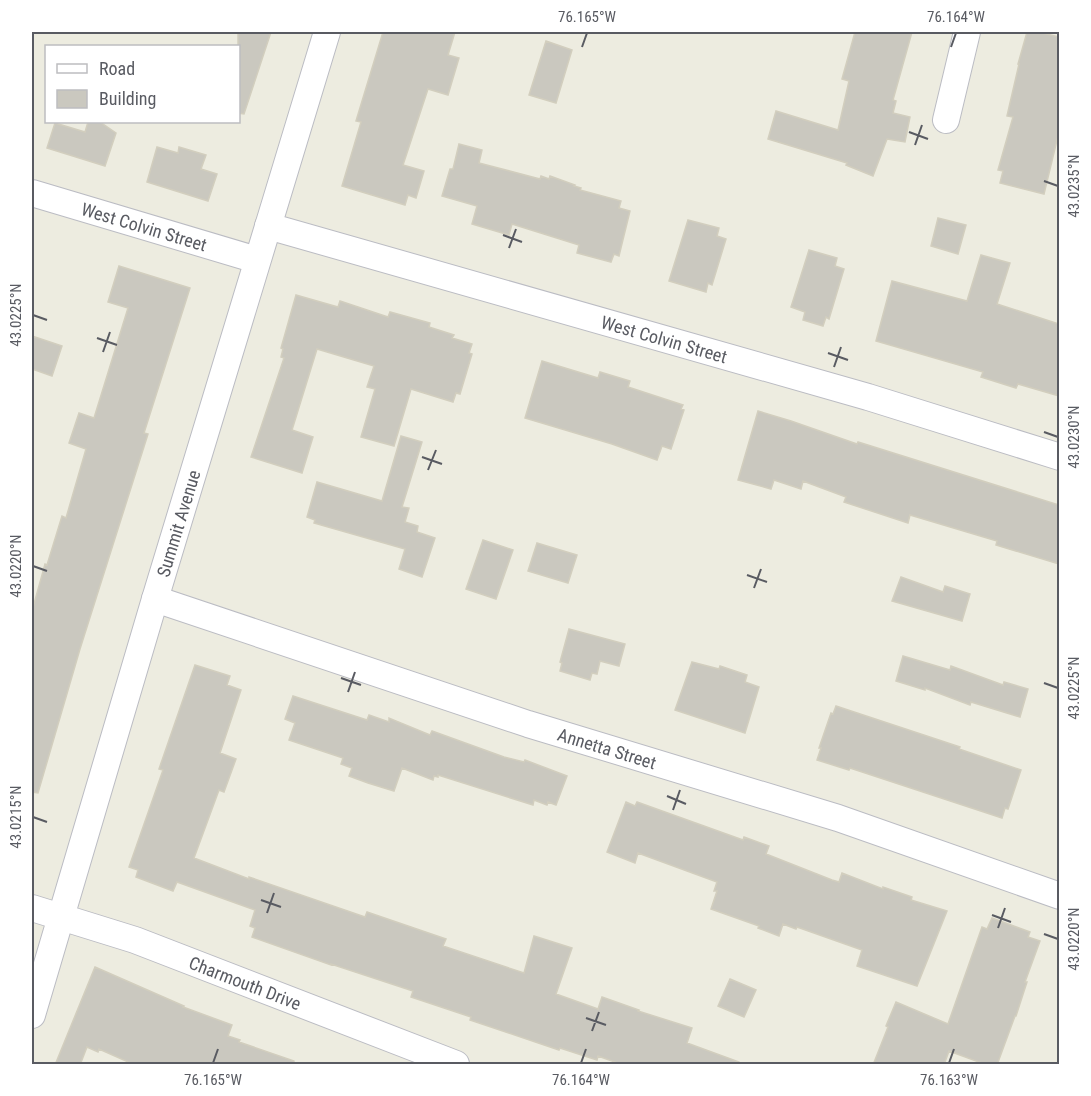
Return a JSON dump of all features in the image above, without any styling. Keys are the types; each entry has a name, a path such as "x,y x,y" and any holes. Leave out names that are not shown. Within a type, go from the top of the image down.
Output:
{"street":[{"name":"Summit Avenue","path":"32,1016 155,599 327,32"},
{"path":"946,120 967,32"},
{"name":"West Colvin Street","path":"32,193 257,260"},
{"name":"West Colvin Street","path":"267,226 868,398 1059,457"},
{"name":"Annetta Street","path":"155,599 528,724 838,818 1059,896"},
{"name":"Charmouth Drive","path":"32,908 135,940 456,1065"}],"building":[{"path":"238,32 271,32 244,114 240,113 240,45 238,45"},
{"path":"383,32 455,32 448,55 459,58 448,95 428,89 403,165 424,171 416,198 408,195 405,205 342,186 361,122 356,121"},
{"path":"855,32 912,32 893,100 896,101 893,113 910,117 905,142 887,139 873,176 846,165 847,163 768,139 776,111 838,130 849,81 842,79"},
{"path":"1027,32 1039,32 1059,37 1059,132 1044,194 1000,183 1003,171 998,170 1013,117 1007,116"},
{"path":"546,41 572,50 556,103 529,95"},
{"path":"55,123 85,132 88,123 101,123 116,133 105,166 47,148"},
{"path":"459,144 482,150 479,163 540,179 541,176 549,179 550,176 575,185 581,188 580,190 621,201 619,208 630,211 619,256 614,254 611,262 577,253 579,245 512,224 509,235 472,224 477,206 442,196 450,169 453,169"},
{"path":"157,147 178,153 179,147 206,155 201,169 217,174 208,201 147,182"},
{"path":"938,218 966,225 958,254 931,246"},
{"path":"688,220 719,228 717,236 726,239 712,285 708,283 706,292 669,281"},
{"path":"809,250 837,258 835,266 844,269 829,319 826,317 823,326 803,320 805,312 791,307"},
{"path":"981,255 1010,263 997,304 1059,324 1059,396 1018,384 1016,388 981,377 983,372 876,341 892,281 967,301"},
{"path":"119,266 190,288 144,433 148,434 80,649 38,793 32,792 32,611 62,516 66,518 86,449 69,443 79,413 94,418 128,308 108,302"},
{"path":"296,295 338,307 340,301 388,317 390,312 430,323 429,327 472,344 469,353 472,354 460,394 456,393 453,402 411,389 394,446 361,437 375,389 367,387 374,366 317,349 292,430 313,437 302,473 251,457 284,358 281,357 283,349 281,348"},
{"path":"32,336 62,346 52,376 32,369"},
{"path":"542,361 598,378 600,372 630,381 628,387 683,405 681,409 684,410 671,449 662,446 657,460 525,418"},
{"path":"758,411 857,444 858,442 1059,505 1059,564 996,545 997,541 910,515 908,523 844,502 846,497 803,481 801,489 774,480 771,489 738,480"},
{"path":"401,436 422,442 402,507 409,508 405,522 418,526 417,532 435,538 422,577 399,569 405,549 314,523 315,520 307,517 317,482 382,501"},
{"path":"483,540 513,550 496,599 466,589"},
{"path":"537,543 577,555 568,583 528,571"},
{"path":"901,577 943,592 945,586 970,594 962,621 892,601"},
{"path":"569,629 625,644 619,666 600,661 597,674 592,673 590,680 560,671 562,663 560,662"},
{"path":"903,656 950,670 951,666 1003,685 1004,682 1028,689 1020,717 971,702 970,705 925,688 925,690 896,681"},
{"path":"692,662 719,669 720,666 747,675 745,682 759,687 745,733 675,710"},
{"path":"195,665 230,676 227,685 241,690 220,753 236,759 224,792 219,790 194,858 249,879 249,877 365,917 367,912 446,939 443,946 524,973 534,936 572,948 556,994 598,1009 602,997 692,1028 687,1043 739,1062 739,1065 623,1065 598,1056 597,1060 560,1048 559,1050 411,997 413,991 252,937 255,928 250,926 255,910 177,882 173,891 136,877 138,870 129,867 163,770 159,769"},
{"path":"293,696 367,720 369,715 389,722 389,718 430,735 432,731 504,757 524,762 525,760 567,776 556,805 548,802 547,805 534,800 533,805 438,775 438,777 434,776 433,780 402,768 394,791 349,776 352,768 341,764 343,758 289,740 295,723 285,719"},
{"path":"836,706 1021,770 1008,809 1005,808 1002,818 850,768 849,770 817,760 831,713 833,714"},
{"path":"626,802 635,806 637,802 743,840 744,837 769,846 766,854 832,880 839,882 842,873 883,889 883,887 912,897 911,900 947,911 917,986 857,966 862,950 783,924 779,936 758,928 759,926 711,909 717,891 714,891 717,882 638,853 635,863 607,852"},
{"path":"992,918 1030,932 1028,937 1040,941 1016,1016 997,1065 987,1065 949,1051 944,1065 873,1065 896,1002 948,1024 982,927 987,929"},
{"path":"95,967 183,1007 232,1025 228,1036 294,1061 294,1065 135,1065 99,1049 98,1052 87,1047 80,1065 55,1065"},
{"path":"730,979 756,990 744,1017 718,1006"}]}
